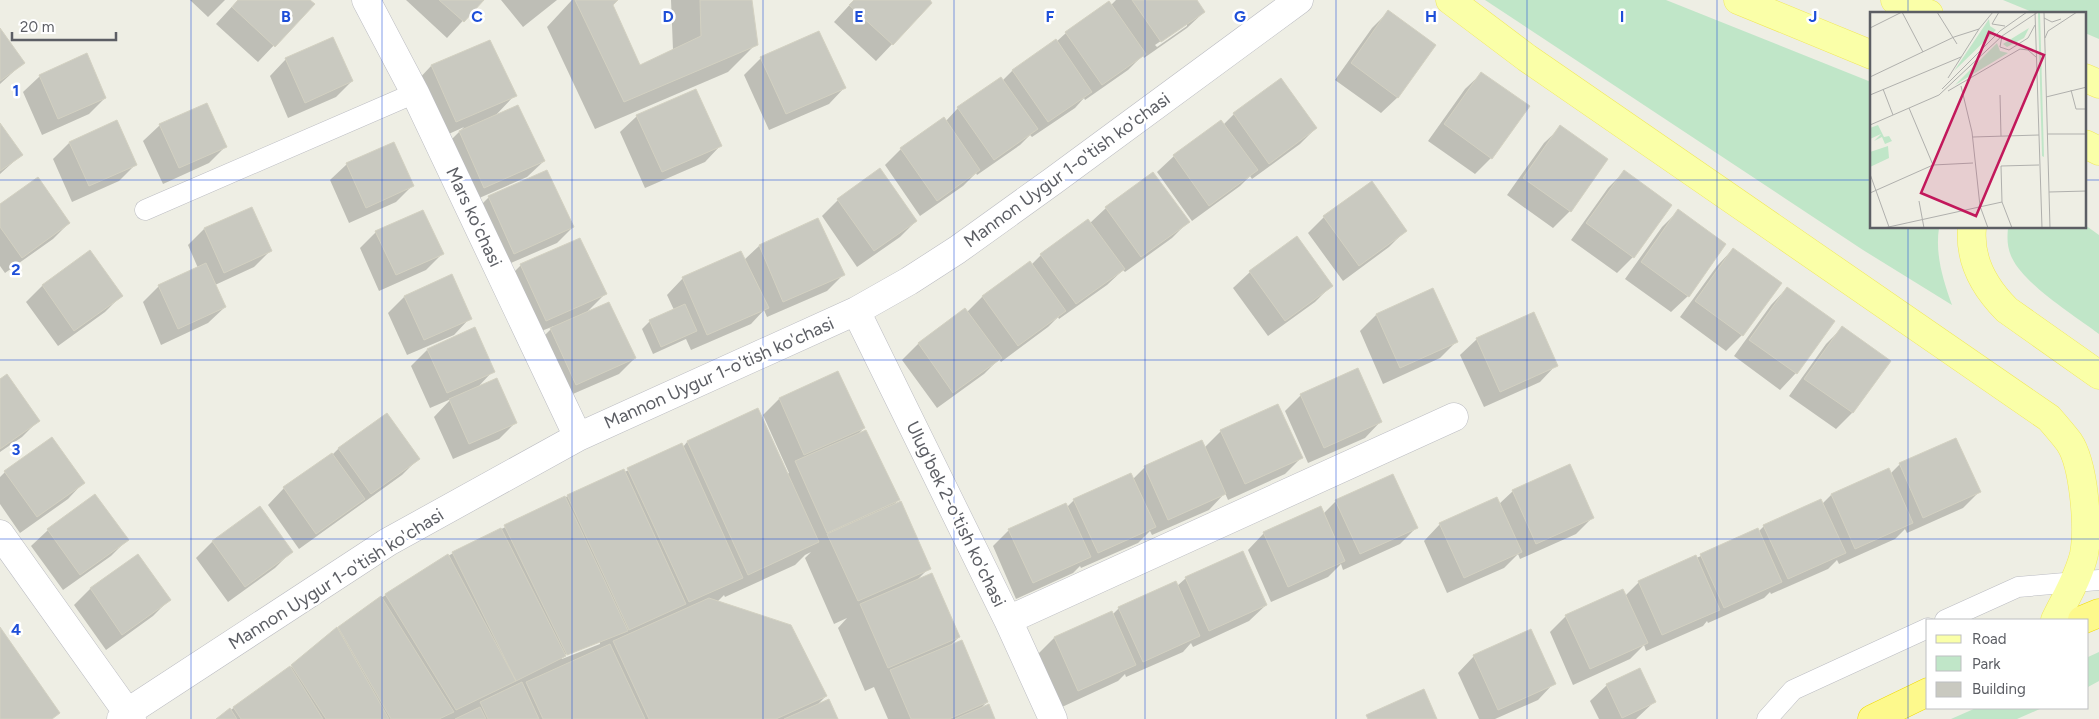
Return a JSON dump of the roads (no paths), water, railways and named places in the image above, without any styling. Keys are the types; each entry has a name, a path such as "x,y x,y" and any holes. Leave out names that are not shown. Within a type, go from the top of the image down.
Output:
{"highway":[{"path":"2084,619 2099,613"},
{"path":"1872,719 1926,693"}],"main road":[{"path":"1450,0 1527,58 2049,418 2070,443 2081,477 2086,516 2084,554 2086,581 2056,619"},
{"path":"1738,0 1870,54"},
{"path":"1895,0 1924,12"},
{"path":"2086,78 2099,84"},
{"path":"2086,144 2099,151"},
{"path":"2086,160 2099,158"},
{"path":"1972,229 1973,251 1978,267 1984,283 1994,298 2006,310 2099,376"}],"street":[{"name":"Mars ko'chasi","path":"366,0 415,92 578,437"},
{"name":"Mannon Uygur 1-o'tish ko'chasi","path":"127,717 388,542 578,437 856,311 909,281 957,250 1299,0"},
{"name":"Ulug'bek 2-o'tish ko'chasi","path":"856,311 1008,620 1053,719"},
{"path":"1008,620 1454,417"},
{"path":"0,534 127,717"}],"lane":[{"path":"145,210 415,92"},
{"path":"1948,619 2018,587 2086,581"},
{"path":"1767,719 1793,690 1926,629"}]}
